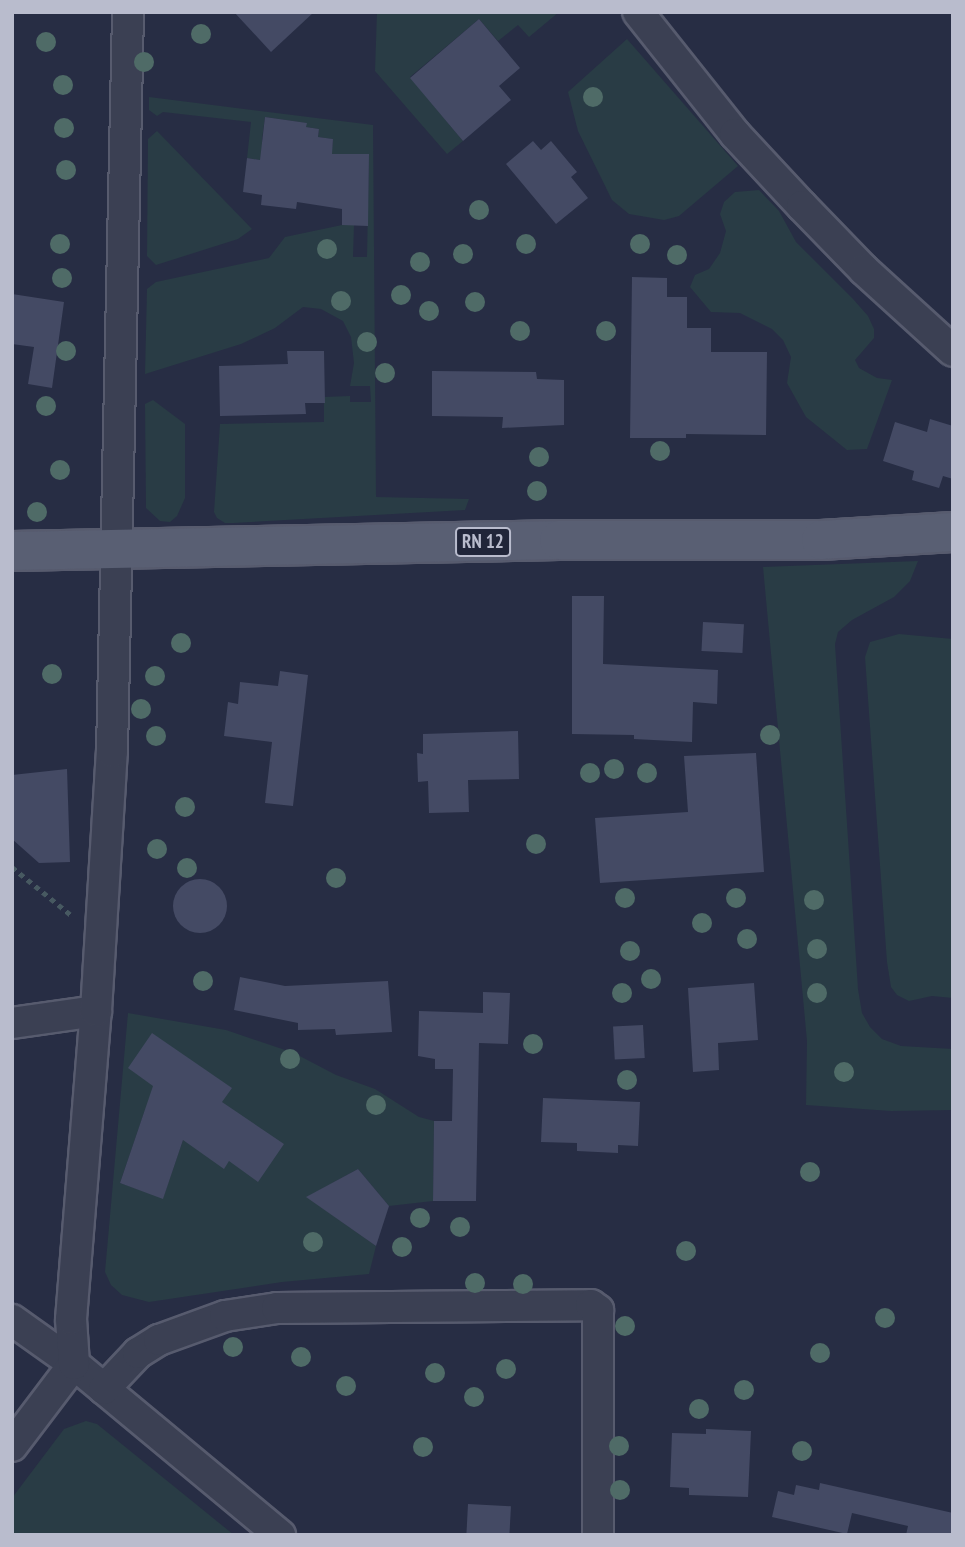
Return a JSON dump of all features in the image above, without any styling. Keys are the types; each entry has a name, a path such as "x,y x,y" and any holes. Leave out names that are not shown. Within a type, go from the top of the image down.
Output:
{"main road":[{"name":"RN 12","path":"12,551 118,551 559,540 821,540 953,532"}],"street":[{"path":"12,1447 74,1364 71,1319 96,1011 98,937 111,752 118,551 128,12"},
{"path":"638,12 736,134 802,206 864,270 953,351"},
{"path":"12,1023 96,1011"},
{"path":"104,1389 138,1353 159,1340 225,1316 277,1308 591,1305 598,1310 598,1535"},
{"path":"12,1320 74,1364 280,1535"}],"path":[{"path":"12,867 98,937"}],"shaded area":[{"path":"377,12 559,12 529,37 518,25 498,41 479,19 410,77 463,141 447,154 375,71"},
{"path":"627,39 738,166 679,216 664,220 629,214 612,200 578,131 568,92"},
{"path":"149,97 373,125 376,497 469,499 465,510 233,523 225,523 217,518 214,512 220,424 324,422 324,397 350,396 350,402 371,402 370,386 350,386 354,363 351,337 343,321 321,309 303,307 275,328 241,344 145,374 147,289 156,282 269,258 285,237 342,225 354,225 353,257 367,257 369,154 356,154 355,176 343,200 310,204 314,174 329,176 333,139 318,137 319,129 306,127 306,123 265,117 262,139 266,161 247,158 251,122 163,112 157,116 149,110"},
{"path":"157,131 252,229 238,239 156,265 147,256 148,139"},
{"path":"759,190 779,211 796,242 853,299 868,316 874,329 874,338 855,360 859,368 877,378 892,380 867,449 847,450 806,417 787,383 791,357 783,340 772,329 740,313 711,312 690,287 695,275 709,269 720,253 726,231 720,214 724,202 735,192"},
{"path":"153,400 185,424 185,498 177,516 170,522 160,521 146,508 145,404"},
{"path":"918,561 910,581 894,597 852,620 838,632 835,644 858,989 862,1013 870,1027 882,1039 901,1046 953,1049 953,1110 891,1111 806,1105 807,1041 763,567"},
{"path":"899,634 953,639 953,998 932,996 909,1001 897,995 891,987 887,962 865,657 870,642"},
{"path":"128,1013 226,1030 294,1053 336,1075 375,1089 419,1117 434,1121 433,1201 389,1206 358,1169 307,1197 376,1246 369,1274 282,1282 149,1302 122,1295 111,1285 105,1272","holes":["144,1113 187,1128 163,1198 120,1183"]},
{"path":"86,1421 97,1424 234,1535 12,1535 12,1498 64,1429"}],"building":[{"path":"234,12 314,12 271,52"},
{"path":"479,19 520,68 499,86 511,100 463,141 410,78"},
{"path":"265,117 307,123 306,127 319,129 318,137 333,139 332,154 369,154 368,226 342,225 342,209 297,202 296,209 261,205 262,195 243,192 247,158 260,160"},
{"path":"533,141 541,150 551,141 577,172 571,177 588,198 556,224 506,164"},
{"path":"632,277 667,278 667,297 687,297 687,328 711,328 711,352 767,352 766,435 686,434 686,438 630,438"},
{"path":"12,294 64,302 52,388 28,384 34,347 12,344"},
{"path":"287,351 324,351 325,403 305,403 306,414 220,416 219,366 288,364"},
{"path":"432,371 536,372 537,379 564,380 564,425 502,428 503,417 432,416"},
{"path":"930,419 953,426 953,479 943,476 939,488 912,480 914,471 883,461 895,422 927,432"},
{"path":"572,596 604,596 603,664 718,670 717,704 693,702 692,742 634,739 634,735 572,734"},
{"path":"703,622 744,624 742,653 701,651"},
{"path":"280,671 308,675 293,806 265,803 272,742 224,736 228,702 238,704 240,682 278,686"},
{"path":"518,731 519,779 468,780 469,812 429,813 428,781 418,782 417,753 423,754 423,734"},
{"path":"756,753 764,872 600,883 595,818 688,812 684,756"},
{"path":"67,769 70,862 39,863 12,839 12,775"},
{"path":"200,879 219,887 227,906 219,925 200,933 181,925 173,906 181,887"},
{"path":"240,977 285,986 388,981 392,1032 336,1035 335,1029 298,1030 298,1023 234,1010"},
{"path":"754,983 758,1040 718,1043 719,1070 693,1072 688,988"},
{"path":"483,992 510,993 508,1044 479,1043 476,1201 433,1201 434,1121 452,1121 453,1069 435,1069 435,1059 418,1056 419,1011 483,1013"},
{"path":"643,1025 645,1058 615,1060 613,1027"},
{"path":"152,1033 232,1088 222,1102 284,1144 258,1182 229,1161 224,1169 183,1140 163,1199 120,1183 153,1086 128,1068"},
{"path":"543,1098 640,1102 638,1146 618,1145 618,1153 577,1151 577,1143 541,1142"},
{"path":"358,1169 389,1206 376,1246 306,1197"},
{"path":"706,1429 751,1431 748,1497 689,1495 689,1488 670,1487 672,1433 706,1434"},
{"path":"820,1483 953,1513 953,1535 906,1535 908,1526 852,1513 847,1534 772,1517 778,1491 794,1495 796,1485 819,1490"},
{"path":"468,1504 511,1506 509,1535 466,1535"}]}
